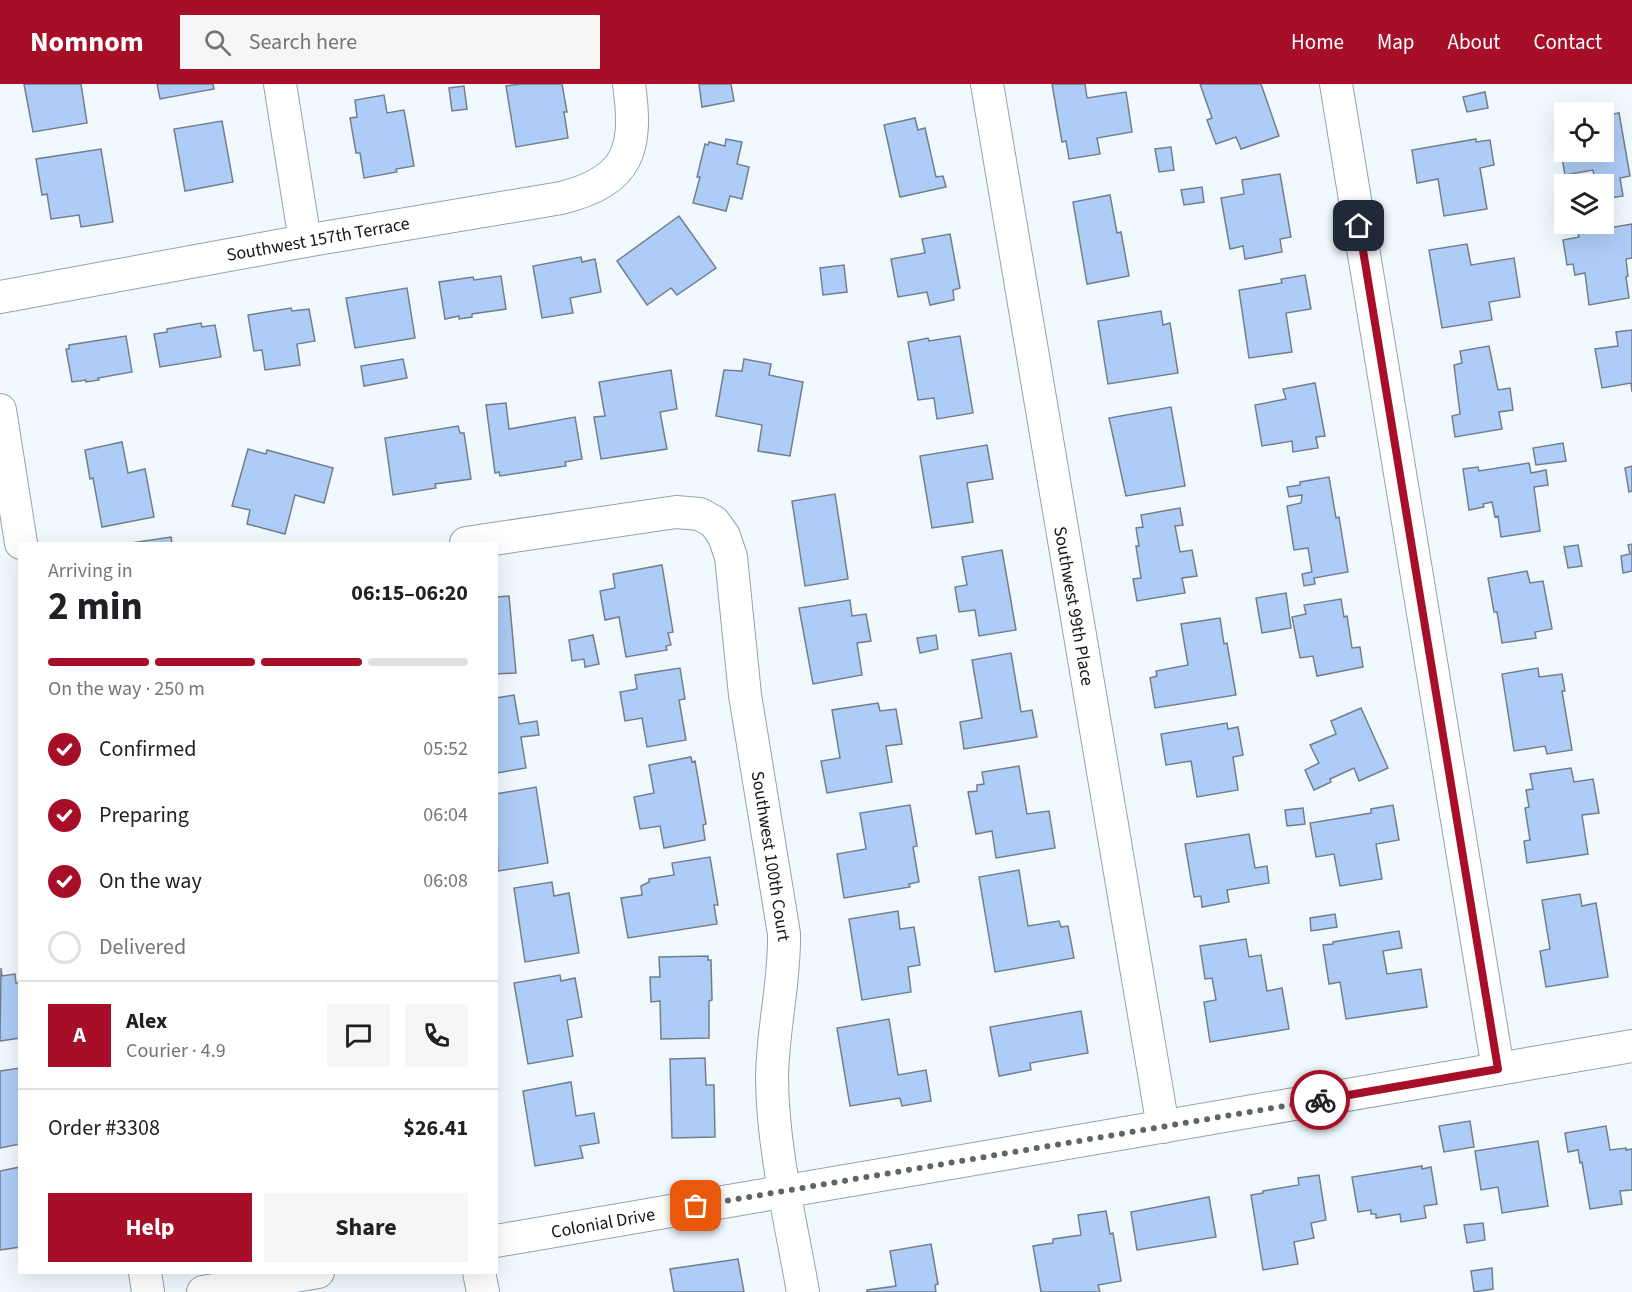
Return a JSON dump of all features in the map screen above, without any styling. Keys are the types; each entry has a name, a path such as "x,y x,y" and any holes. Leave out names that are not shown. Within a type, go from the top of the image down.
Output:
{"street":[{"path":"279,84 305,241"},
{"name":"Southwest 157th Terrace","path":"0,297 582,193 615,173 625,160 631,142 633,123 629,84"},
{"name":"Southwest 99th Place","path":"987,84 1163,1127"},
{"path":"1336,84 1498,1069"},
{"path":"0,410 21,542"},
{"name":"Southwest 100th Court","path":"473,542 676,512 700,514 714,522 728,547 733,567 745,695 784,934 784,971 776,1026 772,1081 785,1191 803,1292"},
{"name":"Colonial Drive","path":"498,1241 1632,1046"},
{"path":"145,1274 148,1292"},
{"path":"203,1292 306,1274"},
{"path":"479,1274 483,1292"}],"building":[{"path":"24,84 81,84 87,123 33,132"},
{"path":"157,84 213,84 214,89 160,99"},
{"path":"562,84 567,112 564,112 568,138 516,147 506,86"},
{"path":"699,84 731,84 734,101 702,107"},
{"path":"1052,84 1085,84 1087,98 1126,92 1132,132 1097,138 1100,154 1069,159 1066,141 1062,142"},
{"path":"1200,84 1261,84 1279,136 1241,149 1236,137 1216,144 1207,120 1212,118"},
{"path":"464,86 467,109 452,111 449,88"},
{"path":"1485,92 1488,108 1467,112 1463,97"},
{"path":"384,95 387,113 404,110 414,166 396,169 397,172 364,178 360,153 356,153 350,118 357,117 355,100"},
{"path":"1619,113 1630,176 1620,178 1623,196 1614,197 1614,174 1594,174 1593,170 1565,174 1563,162 1614,162 1614,114"},
{"path":"915,118 918,130 925,128 936,177 943,176 946,187 900,197 884,125"},
{"path":"222,121 233,182 185,191 174,129"},
{"path":"726,139 742,142 737,164 749,167 742,199 730,196 726,211 693,203 705,144 708,145 709,142 725,146"},
{"path":"1476,139 1476,142 1490,140 1494,165 1480,168 1487,209 1444,216 1438,179 1417,183 1412,150"},
{"path":"1171,147 1174,170 1159,172 1155,149"},
{"path":"101,149 113,222 81,227 79,215 51,219 47,194 42,195 36,159"},
{"path":"1280,174 1291,237 1280,239 1282,252 1245,259 1243,246 1230,249 1221,198 1244,194 1242,180"},
{"path":"1202,187 1204,202 1184,205 1181,190"},
{"path":"1110,195 1117,233 1121,232 1129,276 1087,284 1073,202"},
{"path":"679,216 716,268 677,295 671,288 647,305 617,261"},
{"path":"1632,224 1632,258 1626,259 1629,298 1589,305 1585,273 1575,275 1573,264 1567,265 1563,240 1579,237 1578,234 1614,234 1614,227"},
{"path":"950,234 960,288 953,290 954,300 930,305 927,292 898,297 891,259 925,253 922,239"},
{"path":"1467,244 1471,265 1514,258 1520,297 1489,302 1492,320 1442,328 1429,250"},
{"path":"581,257 582,262 595,259 601,292 570,298 573,313 542,318 533,266"},
{"path":"844,265 847,292 823,295 820,268"},
{"path":"1305,275 1311,309 1286,313 1292,352 1249,358 1239,290 1282,283 1281,279"},
{"path":"501,276 506,309 472,314 472,317 459,319 459,316 445,319 439,282"},
{"path":"407,288 415,338 355,348 346,298"},
{"path":"291,308 292,311 309,309 315,341 297,344 300,365 265,370 262,350 254,351 248,315"},
{"path":"1161,311 1163,325 1170,323 1178,373 1108,384 1098,321"},
{"path":"201,323 202,327 215,325 221,357 160,367 154,334 167,332 167,329"},
{"path":"1632,330 1632,392 1631,383 1602,388 1595,349 1618,346 1616,332"},
{"path":"126,336 132,372 98,378 99,380 72,382 66,349 69,349 69,345"},
{"path":"960,336 973,413 937,419 934,398 918,400 908,342"},
{"path":"1489,346 1498,390 1510,388 1513,410 1499,412 1502,429 1455,437 1452,416 1460,414 1454,365 1462,363 1460,351"},
{"path":"403,359 407,378 364,386 361,366"},
{"path":"744,359 771,364 769,375 803,382 790,456 758,451 762,425 716,416 724,370 742,371"},
{"path":"671,370 677,409 660,412 667,449 601,459 594,417 605,416 599,382"},
{"path":"1315,383 1325,436 1316,437 1318,448 1293,452 1292,441 1262,446 1255,405 1286,399 1283,389"},
{"path":"506,403 509,429 575,417 582,459 565,462 566,466 500,476 499,472 495,473 486,405"},
{"path":"1171,407 1185,486 1126,496 1109,418"},
{"path":"458,426 460,433 464,433 471,479 435,484 436,488 393,495 385,438"},
{"path":"122,442 128,473 145,469 154,517 102,527 85,450"},
{"path":"1563,443 1566,461 1536,465 1533,448"},
{"path":"987,445 993,479 967,483 973,522 932,528 920,456"},
{"path":"248,449 266,454 267,450 333,468 324,503 295,495 285,534 247,524 250,510 232,506"},
{"path":"1529,463 1531,473 1546,470 1548,485 1534,487 1540,531 1501,537 1498,516 1495,517 1492,502 1483,504 1484,507 1469,510 1463,469 1478,467 1479,471"},
{"path":"1632,466 1632,491 1629,492 1625,468"},
{"path":"1329,477 1336,518 1339,517 1348,572 1314,578 1315,584 1304,586 1302,574 1312,572 1308,548 1294,550 1287,506 1301,503 1302,495 1289,497 1287,487 1300,485 1300,482"},
{"path":"835,494 848,579 805,586 792,501"},
{"path":"1180,508 1183,525 1175,526 1180,552 1192,550 1197,576 1182,578 1185,593 1137,601 1133,579 1141,578 1136,528 1143,527 1141,515"},
{"path":"171,537 172,542 138,542"},
{"path":"1632,544 1632,571 1623,573 1621,556 1630,554 1628,545"},
{"path":"1578,545 1582,566 1568,568 1564,547"},
{"path":"1002,550 1016,630 979,636 975,610 959,612 955,587 967,585 962,557"},
{"path":"662,565 673,632 668,633 671,645 666,646 667,650 626,657 619,617 605,620 600,591 615,588 613,574"},
{"path":"1527,571 1530,583 1543,581 1552,629 1535,632 1536,638 1502,643 1488,578"},
{"path":"1286,593 1291,628 1262,633 1256,598"},
{"path":"509,596 516,673 498,674 498,597"},
{"path":"1341,599 1344,617 1347,616 1352,648 1360,647 1363,667 1317,676 1313,656 1300,658 1292,617 1306,614 1304,605"},
{"path":"850,600 852,616 866,614 871,641 857,643 862,675 813,684 799,608"},
{"path":"1220,618 1236,695 1155,708 1150,678 1157,676 1156,671 1188,665 1181,624"},
{"path":"593,635 599,664 585,667 584,659 572,661 569,640"},
{"path":"936,635 938,649 920,653 917,638"},
{"path":"1011,653 1021,712 1032,710 1037,737 964,749 960,722 982,718 972,660"},
{"path":"680,668 685,699 679,700 686,740 647,747 642,718 625,721 620,692 637,689 635,675"},
{"path":"1538,668 1539,677 1562,674 1565,691 1562,691 1572,750 1547,754 1545,746 1514,751 1502,674"},
{"path":"514,695 519,724 537,721 539,735 521,737 526,768 498,773 498,698"},
{"path":"878,703 880,711 896,709 902,744 886,746 892,782 827,793 821,761 840,758 832,710"},
{"path":"1361,708 1388,768 1359,781 1354,768 1330,779 1331,782 1314,790 1305,770 1319,763 1310,745 1336,734 1331,721"},
{"path":"1227,723 1228,729 1238,727 1243,755 1233,757 1238,790 1197,797 1191,761 1166,765 1161,734"},
{"path":"691,757 692,762 695,761 706,824 703,825 705,840 664,848 660,826 640,829 634,797 654,793 649,765"},
{"path":"1019,766 1027,814 1049,811 1055,848 996,858 992,831 976,834 968,792 977,791 977,785 984,784 982,772"},
{"path":"1571,768 1574,782 1593,779 1599,813 1582,815 1588,854 1527,863 1524,841 1530,840 1525,808 1529,807 1526,790 1533,789 1530,774"},
{"path":"536,787 548,863 498,871 498,794"},
{"path":"910,805 917,846 913,847 919,882 909,884 910,887 844,898 837,854 866,849 860,813"},
{"path":"1393,805 1399,840 1376,844 1382,879 1340,886 1334,854 1316,857 1310,823 1371,813 1371,809"},
{"path":"1303,808 1305,824 1287,826 1285,810"},
{"path":"1249,834 1255,868 1267,866 1269,883 1227,890 1229,902 1202,907 1201,896 1194,897 1185,844"},
{"path":"710,857 718,905 714,905 717,924 628,938 621,898 642,895 641,886 649,882 649,879 674,875 672,863"},
{"path":"1019,870 1028,926 1059,921 1061,927 1068,926 1074,958 995,972 979,877"},
{"path":"552,882 554,896 569,893 579,953 525,962 514,888"},
{"path":"1580,894 1582,906 1596,903 1608,977 1546,987 1540,951 1550,949 1542,900"},
{"path":"898,911 900,929 914,927 920,965 908,967 911,992 862,1000 849,919"},
{"path":"1335,914 1337,927 1311,931 1310,918"},
{"path":"1399,931 1402,948 1383,951 1387,974 1421,969 1427,1007 1346,1019 1340,982 1329,984 1323,945"},
{"path":"1246,939 1249,957 1261,955 1267,991 1282,988 1289,1029 1210,1042 1204,1002 1216,1000 1212,978 1205,979 1200,946"},
{"path":"708,956 708,960 711,960 712,1000 709,1001 709,1038 661,1039 660,1001 651,1002 650,977 660,977 659,957"},
{"path":"1,968 2,976 15,974 16,983 18,983 18,1038 0,1041"},
{"path":"560,975 561,981 575,978 582,1017 567,1020 573,1056 528,1064 514,983"},
{"path":"1081,1011 1088,1053 1030,1063 1031,1070 999,1076 990,1027"},
{"path":"889,1019 898,1075 926,1070 931,1101 902,1106 900,1098 850,1106 837,1028"},
{"path":"705,1058 706,1085 714,1085 715,1137 672,1138 670,1059"},
{"path":"18,1068 18,1144 0,1148 0,1071"},
{"path":"571,1082 576,1116 594,1113 599,1143 580,1146 583,1158 535,1166 523,1091"},
{"path":"1470,1121 1474,1147 1444,1152 1439,1126"},
{"path":"1606,1126 1610,1150 1632,1149 1632,1190 1620,1191 1622,1204 1590,1209 1582,1162 1580,1163 1578,1150 1568,1152 1565,1133"},
{"path":"1538,1141 1548,1206 1502,1213 1498,1187 1481,1190 1475,1151"},
{"path":"1422,1166 1422,1169 1431,1167 1437,1204 1424,1206 1426,1218 1401,1222 1400,1214 1376,1218 1376,1214 1371,1214 1371,1210 1358,1212 1352,1177"},
{"path":"18,1167 18,1247 0,1250 0,1171"},
{"path":"1319,1175 1326,1220 1311,1223 1314,1238 1294,1242 1298,1264 1263,1270 1251,1195 1299,1185 1298,1178"},
{"path":"1209,1197 1216,1237 1137,1250 1131,1212"},
{"path":"1106,1211 1110,1234 1113,1233 1121,1281 1098,1285 1100,1292 1041,1292 1033,1246 1053,1243 1053,1239 1081,1235 1078,1215"},
{"path":"1483,1223 1485,1240 1467,1243 1464,1225"},
{"path":"931,1244 938,1284 935,1285 936,1292 867,1292 867,1290 896,1286 890,1251"},
{"path":"738,1259 744,1292 674,1292 670,1269"},
{"path":"1492,1268 1493,1289 1474,1292 1471,1271"}],"way so far":[{"path":"696,1206 1320,1100"}],"route":[{"path":"1320,1100 1498,1069 1359,226"}]}
